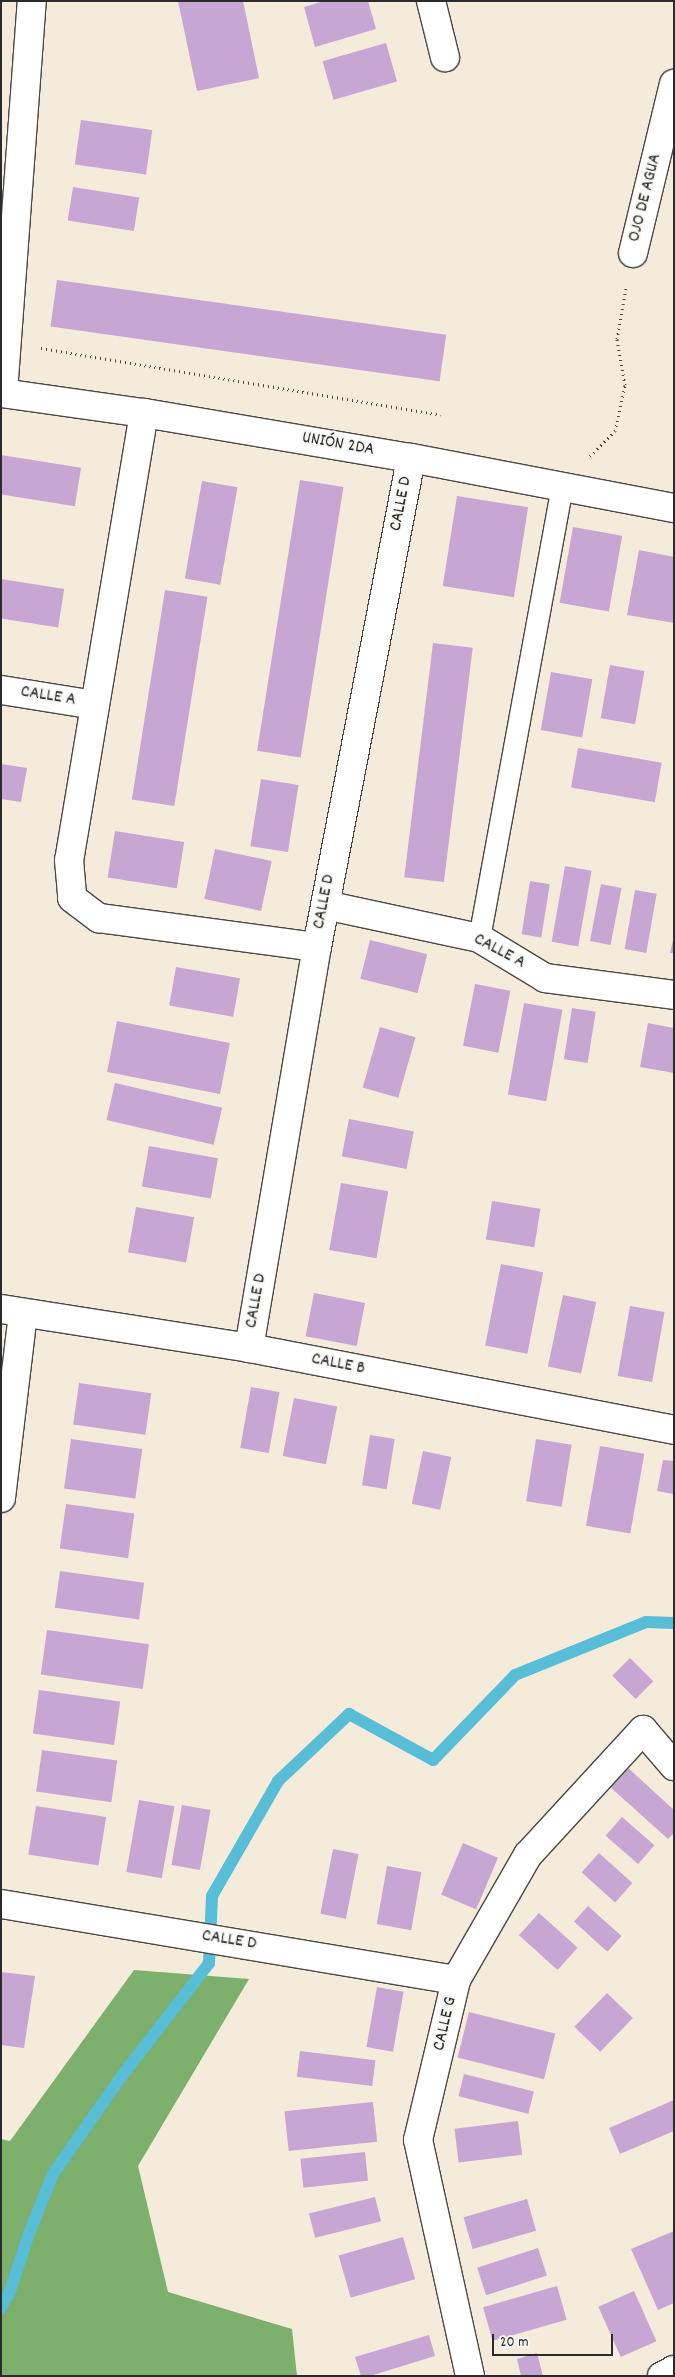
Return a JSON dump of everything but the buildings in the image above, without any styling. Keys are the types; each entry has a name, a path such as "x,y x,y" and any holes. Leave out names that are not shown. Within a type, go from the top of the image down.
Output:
{"street":[{"path":"431,1 445,57"},
{"path":"2,393 27,6"},
{"name":"OJO DE AGUA","path":"633,253 674,84"},
{"name":"UNIÓN 2DA","path":"2,393 144,413 411,458 674,508"},
{"path":"144,413 69,860 72,898 99,918 317,948"},
{"name":"CALLE D","path":"250,1348 317,948 411,458"},
{"name":"CALLE A","path":"1,690 95,705"},
{"name":"CALLE A","path":"325,905 479,938 545,978 674,995"},
{"path":"1,1498 12,1311"},
{"name":"CALLE B","path":"12,1311 250,1348 674,1430"},
{"name":"CALLE G","path":"470,2376 418,2140 456,1980 528,1855 643,1730 674,1766"},
{"name":"CALLE D","path":"1,1904 456,1980"},
{"path":"662,2376 674,2370"}],"lane":[{"path":"479,938 562,486"}],"path":[{"path":"562,486 615,430 625,385 617,338 633,253"},
{"path":"6,342 440,415"}],"green space":[{"path":"134,1970 249,1979 138,2166 168,2292 292,2329 297,2376 1,2376 1,2139 10,2141"}],"waterway":[{"path":"1,2308 10,2291 30,2231 53,2174 121,2077 209,1963 212,1896 278,1781 349,1714 433,1760 515,1675 646,1622 674,1623"}]}
